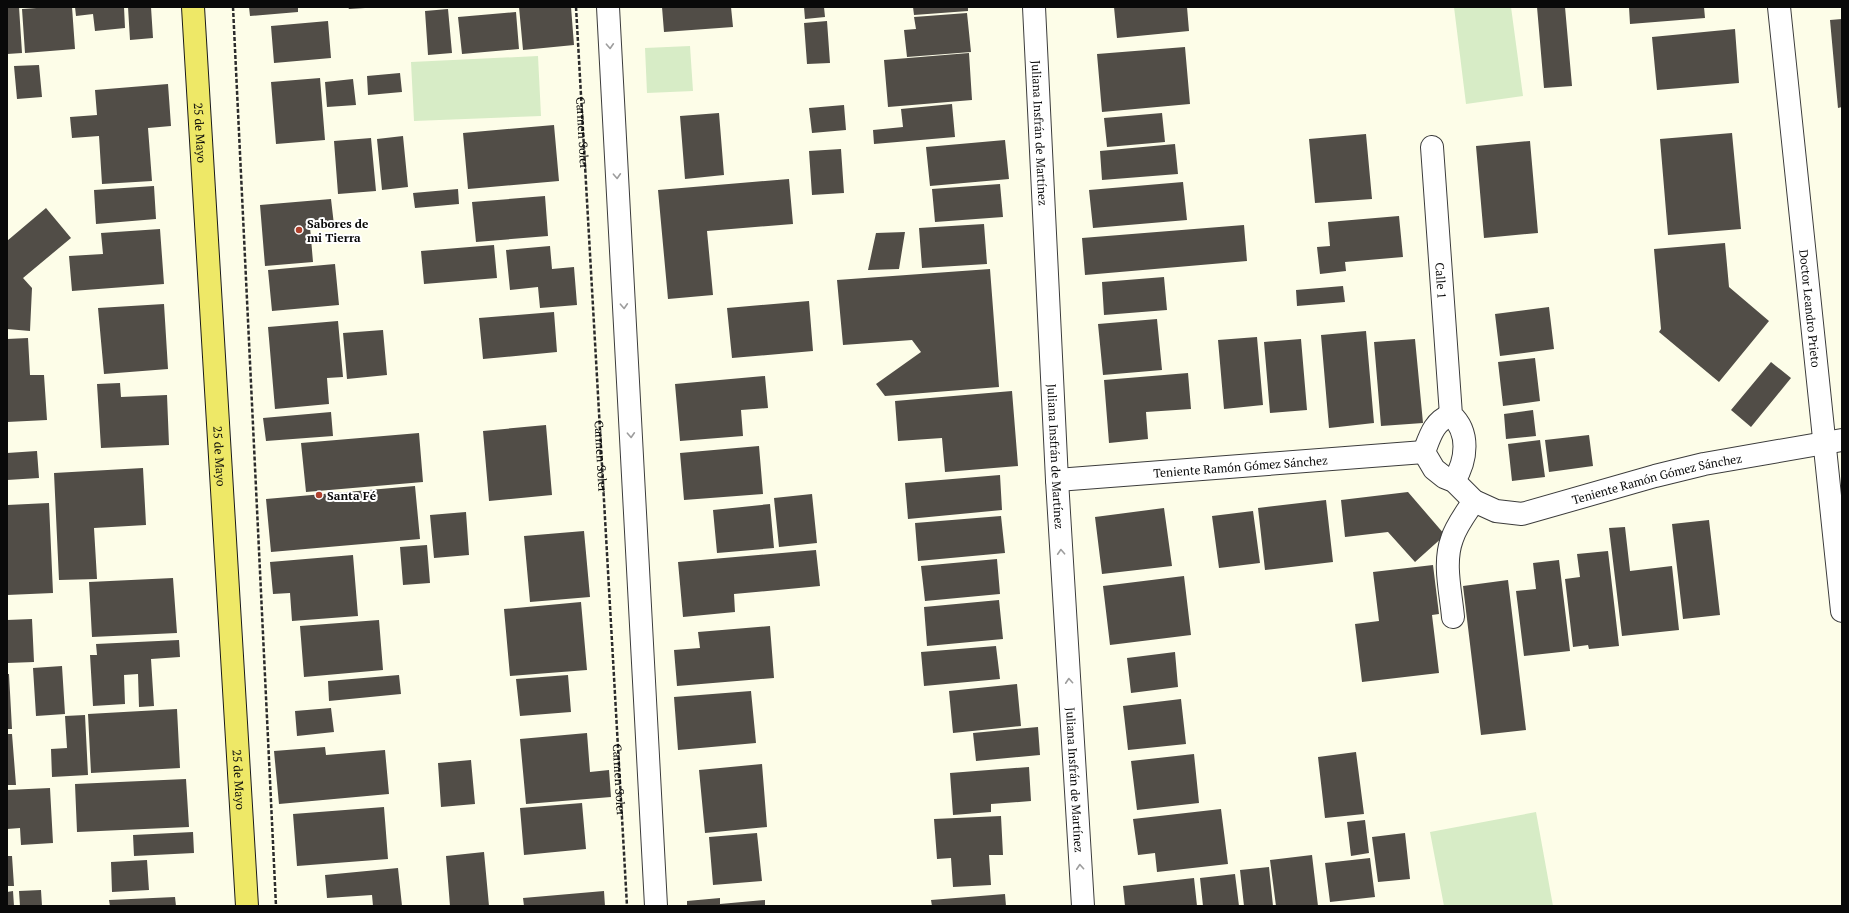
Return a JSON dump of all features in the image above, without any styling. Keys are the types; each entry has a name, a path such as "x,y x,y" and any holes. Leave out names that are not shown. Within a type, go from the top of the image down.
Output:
{"main road":[{"name":"25 de Mayo","path":"193,7 247,906"}],"street":[{"path":"608,7 656,906"},
{"name":"Juliana Insfrán de Martínez","path":"1034,7 1057,480 1083,906"},
{"name":"Doctor Leandro Prieto","path":"1779,7 1833,441 1842,611"},
{"name":"Calle 1","path":"1432,147 1451,415"},
{"path":"1453,617 1448,560 1449,549 1452,538 1474,501 1454,481 1444,477 1434,469 1424,452 1434,428 1444,417 1451,415 1459,421 1463,430 1465,458 1461,470 1454,481"},
{"name":"Teniente Ramón Gómez Sánchez","path":"1474,501 1496,511 1522,514 1655,476 1704,464 1833,441"},
{"name":"Teniente Ramón Gómez Sánchez","path":"1057,480 1424,452"}],"path":[{"path":"234,7 276,906"},
{"name":"Carmen Soler","path":"576,7 627,906"}],"green space":[{"path":"1454,7 1511,7 1523,96 1466,104"},
{"path":"690,46 693,91 647,93 645,48"},
{"path":"538,56 541,116 414,121 411,62"},
{"path":"1536,812 1553,906 1444,906 1430,832"}],"building":[{"path":"7,7 19,7 22,53 7,54"},
{"path":"72,7 75,49 25,53 22,9"},
{"path":"75,7 124,7 125,28 95,31 93,14 76,16"},
{"path":"128,7 151,7 153,38 130,40"},
{"path":"249,7 298,7 298,12 250,16"},
{"path":"348,7 365,7 365,8 349,9"},
{"path":"519,7 571,7 574,45 523,50"},
{"path":"662,7 731,7 733,27 664,32"},
{"path":"804,7 824,7 825,17 805,19"},
{"path":"913,7 968,7 968,11 914,15"},
{"path":"1114,7 1187,7 1189,31 1117,38"},
{"path":"1537,7 1565,7 1572,86 1544,88"},
{"path":"1629,7 1704,7 1705,18 1630,24"},
{"path":"448,9 452,53 428,55 425,11"},
{"path":"516,12 519,49 462,54 458,17"},
{"path":"967,13 971,52 907,57 904,30 916,29 914,17"},
{"path":"1842,19 1842,107 1838,108 1830,20"},
{"path":"328,21 331,58 274,63 271,26"},
{"path":"827,21 830,63 807,64 804,23"},
{"path":"1735,29 1739,83 1657,90 1652,37"},
{"path":"1185,47 1190,104 1102,112 1097,54"},
{"path":"969,53 972,100 888,107 884,60"},
{"path":"39,65 42,97 17,99 14,66"},
{"path":"400,73 402,92 368,95 367,76"},
{"path":"320,78 325,140 276,144 271,82"},
{"path":"353,79 356,105 327,107 325,82"},
{"path":"168,84 171,126 148,128 152,181 102,184 99,136 72,138 70,117 97,115 95,90"},
{"path":"952,104 955,137 874,144 873,130 903,127 901,109"},
{"path":"844,105 846,130 812,133 809,108"},
{"path":"719,113 724,175 685,179 680,116"},
{"path":"1162,113 1165,142 1107,147 1104,118"},
{"path":"554,125 559,181 468,189 463,133"},
{"path":"1732,133 1741,229 1668,235 1660,139"},
{"path":"1366,134 1372,199 1315,203 1309,139"},
{"path":"403,136 408,187 382,190 377,139"},
{"path":"371,138 376,191 338,194 334,141"},
{"path":"1005,140 1009,179 930,186 926,147"},
{"path":"1530,141 1538,233 1484,238 1476,146"},
{"path":"1175,144 1178,174 1102,180 1100,151"},
{"path":"841,149 844,193 812,195 809,151"},
{"path":"789,179 793,224 707,231 713,295 668,299 658,190"},
{"path":"1183,182 1187,220 1093,228 1089,190"},
{"path":"1000,184 1003,217 935,222 932,189"},
{"path":"154,186 156,219 96,224 94,190"},
{"path":"458,189 459,204 415,208 413,193"},
{"path":"545,196 548,236 476,242 472,202"},
{"path":"331,199 334,225 310,227 313,262 265,266 260,205"},
{"path":"46,208 71,238 23,278 32,288 30,331 7,329 7,241"},
{"path":"1399,216 1403,257 1345,262 1346,271 1320,274 1317,247 1330,246 1328,222"},
{"path":"984,224 987,264 922,268 919,228"},
{"path":"1244,225 1247,261 1085,275 1082,238"},
{"path":"160,229 164,284 72,291 69,256 103,254 101,233"},
{"path":"905,232 899,269 868,270 876,233"},
{"path":"1725,243 1729,287 1769,321 1719,382 1659,332 1661,329 1654,249"},
{"path":"494,245 497,278 424,284 421,251"},
{"path":"550,246 552,269 574,267 577,305 540,308 538,287 510,290 506,250"},
{"path":"335,264 339,305 272,311 268,270"},
{"path":"990,269 999,387 885,396 876,384 921,352 912,340 843,345 837,280"},
{"path":"1164,277 1167,310 1104,315 1102,282"},
{"path":"1343,286 1345,302 1297,306 1296,290"},
{"path":"809,301 813,351 732,358 727,308"},
{"path":"164,304 168,369 104,374 98,308"},
{"path":"1549,307 1554,349 1500,356 1495,314"},
{"path":"554,312 557,352 483,359 479,318"},
{"path":"1157,319 1162,370 1103,375 1098,324"},
{"path":"338,321 343,377 327,378 329,404 275,409 268,327"},
{"path":"383,330 387,375 347,379 343,333"},
{"path":"1366,331 1374,423 1329,428 1321,335"},
{"path":"1257,337 1263,405 1224,409 1218,340"},
{"path":"28,338 30,375 44,375 47,420 7,422 7,339"},
{"path":"1301,339 1307,410 1270,413 1264,342"},
{"path":"1415,339 1423,423 1381,426 1374,342"},
{"path":"1535,358 1540,401 1503,406 1498,362"},
{"path":"1771,362 1791,378 1751,427 1731,410"},
{"path":"1188,373 1191,409 1146,412 1148,439 1109,443 1104,380"},
{"path":"765,376 768,408 741,410 743,436 680,441 675,384"},
{"path":"120,383 121,397 167,395 169,445 101,448 97,384"},
{"path":"1012,391 1018,466 945,472 942,438 898,441 895,401"},
{"path":"1533,410 1536,436 1506,439 1504,414"},
{"path":"331,412 333,436 266,441 263,418"},
{"path":"546,425 552,495 489,501 483,431"},
{"path":"419,433 423,482 306,492 301,443"},
{"path":"1589,435 1593,466 1549,472 1545,440"},
{"path":"1540,440 1545,477 1512,481 1508,444"},
{"path":"759,446 763,494 684,500 680,453"},
{"path":"37,451 39,478 7,480 7,453"},
{"path":"143,468 146,525 94,528 97,579 59,580 54,473"},
{"path":"1000,475 1002,510 908,519 905,483"},
{"path":"415,486 420,539 271,552 266,499"},
{"path":"1408,492 1445,535 1415,562 1388,532 1345,537 1341,500"},
{"path":"812,494 817,543 779,547 774,498"},
{"path":"1326,500 1333,562 1265,570 1258,508"},
{"path":"49,503 53,593 7,595 7,505"},
{"path":"770,504 774,548 717,553 713,510"},
{"path":"1164,508 1172,566 1102,574 1095,517"},
{"path":"1253,511 1260,563 1219,568 1212,516"},
{"path":"466,512 469,555 434,558 430,515"},
{"path":"1001,516 1005,553 918,561 915,523"},
{"path":"1709,520 1720,615 1683,619 1672,524"},
{"path":"1625,527 1630,571 1672,566 1679,630 1622,636 1609,528"},
{"path":"584,531 590,597 530,602 524,536"},
{"path":"427,545 430,583 403,585 400,547"},
{"path":"816,550 820,586 734,594 735,612 683,617 678,562"},
{"path":"1608,551 1619,646 1589,649 1588,645 1573,647 1565,579 1580,577 1577,554"},
{"path":"353,555 358,616 292,621 290,593 273,594 270,562"},
{"path":"997,559 1000,594 925,601 921,566"},
{"path":"1559,560 1570,651 1524,656 1516,591 1536,589 1533,563"},
{"path":"1433,565 1439,614 1432,615 1439,673 1362,682 1355,624 1379,621 1373,572"},
{"path":"1184,576 1191,635 1110,645 1103,586"},
{"path":"173,578 177,633 92,637 89,582"},
{"path":"1508,580 1526,730 1481,735 1463,586"},
{"path":"999,600 1003,639 927,646 924,607"},
{"path":"581,602 587,670 510,676 504,609"},
{"path":"32,619 34,662 7,663 7,620"},
{"path":"379,620 383,670 304,677 300,626"},
{"path":"770,626 774,678 677,686 674,650 700,648 698,632"},
{"path":"179,640 180,657 151,659 154,706 139,707 138,674 124,675 125,704 93,706 90,655 97,655 96,644"},
{"path":"996,646 1000,679 924,686 921,652"},
{"path":"1175,652 1178,687 1131,693 1127,658"},
{"path":"62,666 65,714 36,716 33,668"},
{"path":"7,674 9,674 12,729 7,729"},
{"path":"399,675 401,694 329,701 328,681"},
{"path":"568,675 571,712 520,716 516,679"},
{"path":"1017,684 1021,726 953,733 949,691"},
{"path":"751,691 756,743 678,750 674,697"},
{"path":"1181,699 1186,744 1128,750 1123,706"},
{"path":"331,708 334,732 297,736 295,711"},
{"path":"177,709 180,768 91,773 88,714"},
{"path":"85,715 88,775 52,777 51,749 67,748 65,716"},
{"path":"1038,727 1040,755 976,761 973,733"},
{"path":"587,733 590,772 609,770 611,797 526,804 520,739"},
{"path":"7,734 12,734 16,785 7,785"},
{"path":"325,747 326,755 385,750 389,794 279,804 274,751"},
{"path":"1356,752 1364,814 1325,818 1318,757"},
{"path":"1194,754 1199,803 1137,810 1131,761"},
{"path":"471,760 475,804 441,807 438,763"},
{"path":"762,764 767,827 705,833 699,770"},
{"path":"1029,767 1031,801 991,804 991,812 953,815 950,773"},
{"path":"186,779 189,827 77,832 75,784"},
{"path":"50,788 53,843 21,845 20,828 7,829 7,790"},
{"path":"582,803 586,849 524,855 520,808"},
{"path":"384,807 388,859 297,866 293,814"},
{"path":"1221,809 1228,864 1157,872 1155,853 1138,855 1133,819"},
{"path":"1001,816 1003,855 989,855 991,885 953,887 951,858 937,859 934,819"},
{"path":"1365,820 1369,853 1351,856 1347,822"},
{"path":"193,832 194,853 134,856 133,835"},
{"path":"757,833 762,881 713,885 709,837"},
{"path":"1405,833 1410,879 1378,882 1372,837"},
{"path":"484,852 489,906 450,906 446,856"},
{"path":"1312,855 1318,906 1276,906 1270,860"},
{"path":"7,856 12,856 14,886 7,886"},
{"path":"1370,858 1375,897 1330,902 1325,863"},
{"path":"147,860 149,890 112,892 111,862"},
{"path":"1269,867 1273,906 1244,906 1240,870"},
{"path":"398,868 402,906 373,906 372,895 327,898 325,875"},
{"path":"1235,874 1239,906 1203,906 1200,878"},
{"path":"1194,878 1197,906 1125,906 1123,886"},
{"path":"41,890 42,906 20,906 19,891"},
{"path":"13,891 14,906 7,906 7,892"},
{"path":"604,891 605,906 524,906 523,898"},
{"path":"1005,894 1006,906 932,906 931,900"},
{"path":"175,897 176,906 110,906 109,900"},
{"path":"720,898 720,904 765,900 765,906 687,906 687,901"}],"place":[{"name":"Sabores de mi Tierra","path":"299,230"},
{"name":"Santa Fé","path":"319,495"}]}
